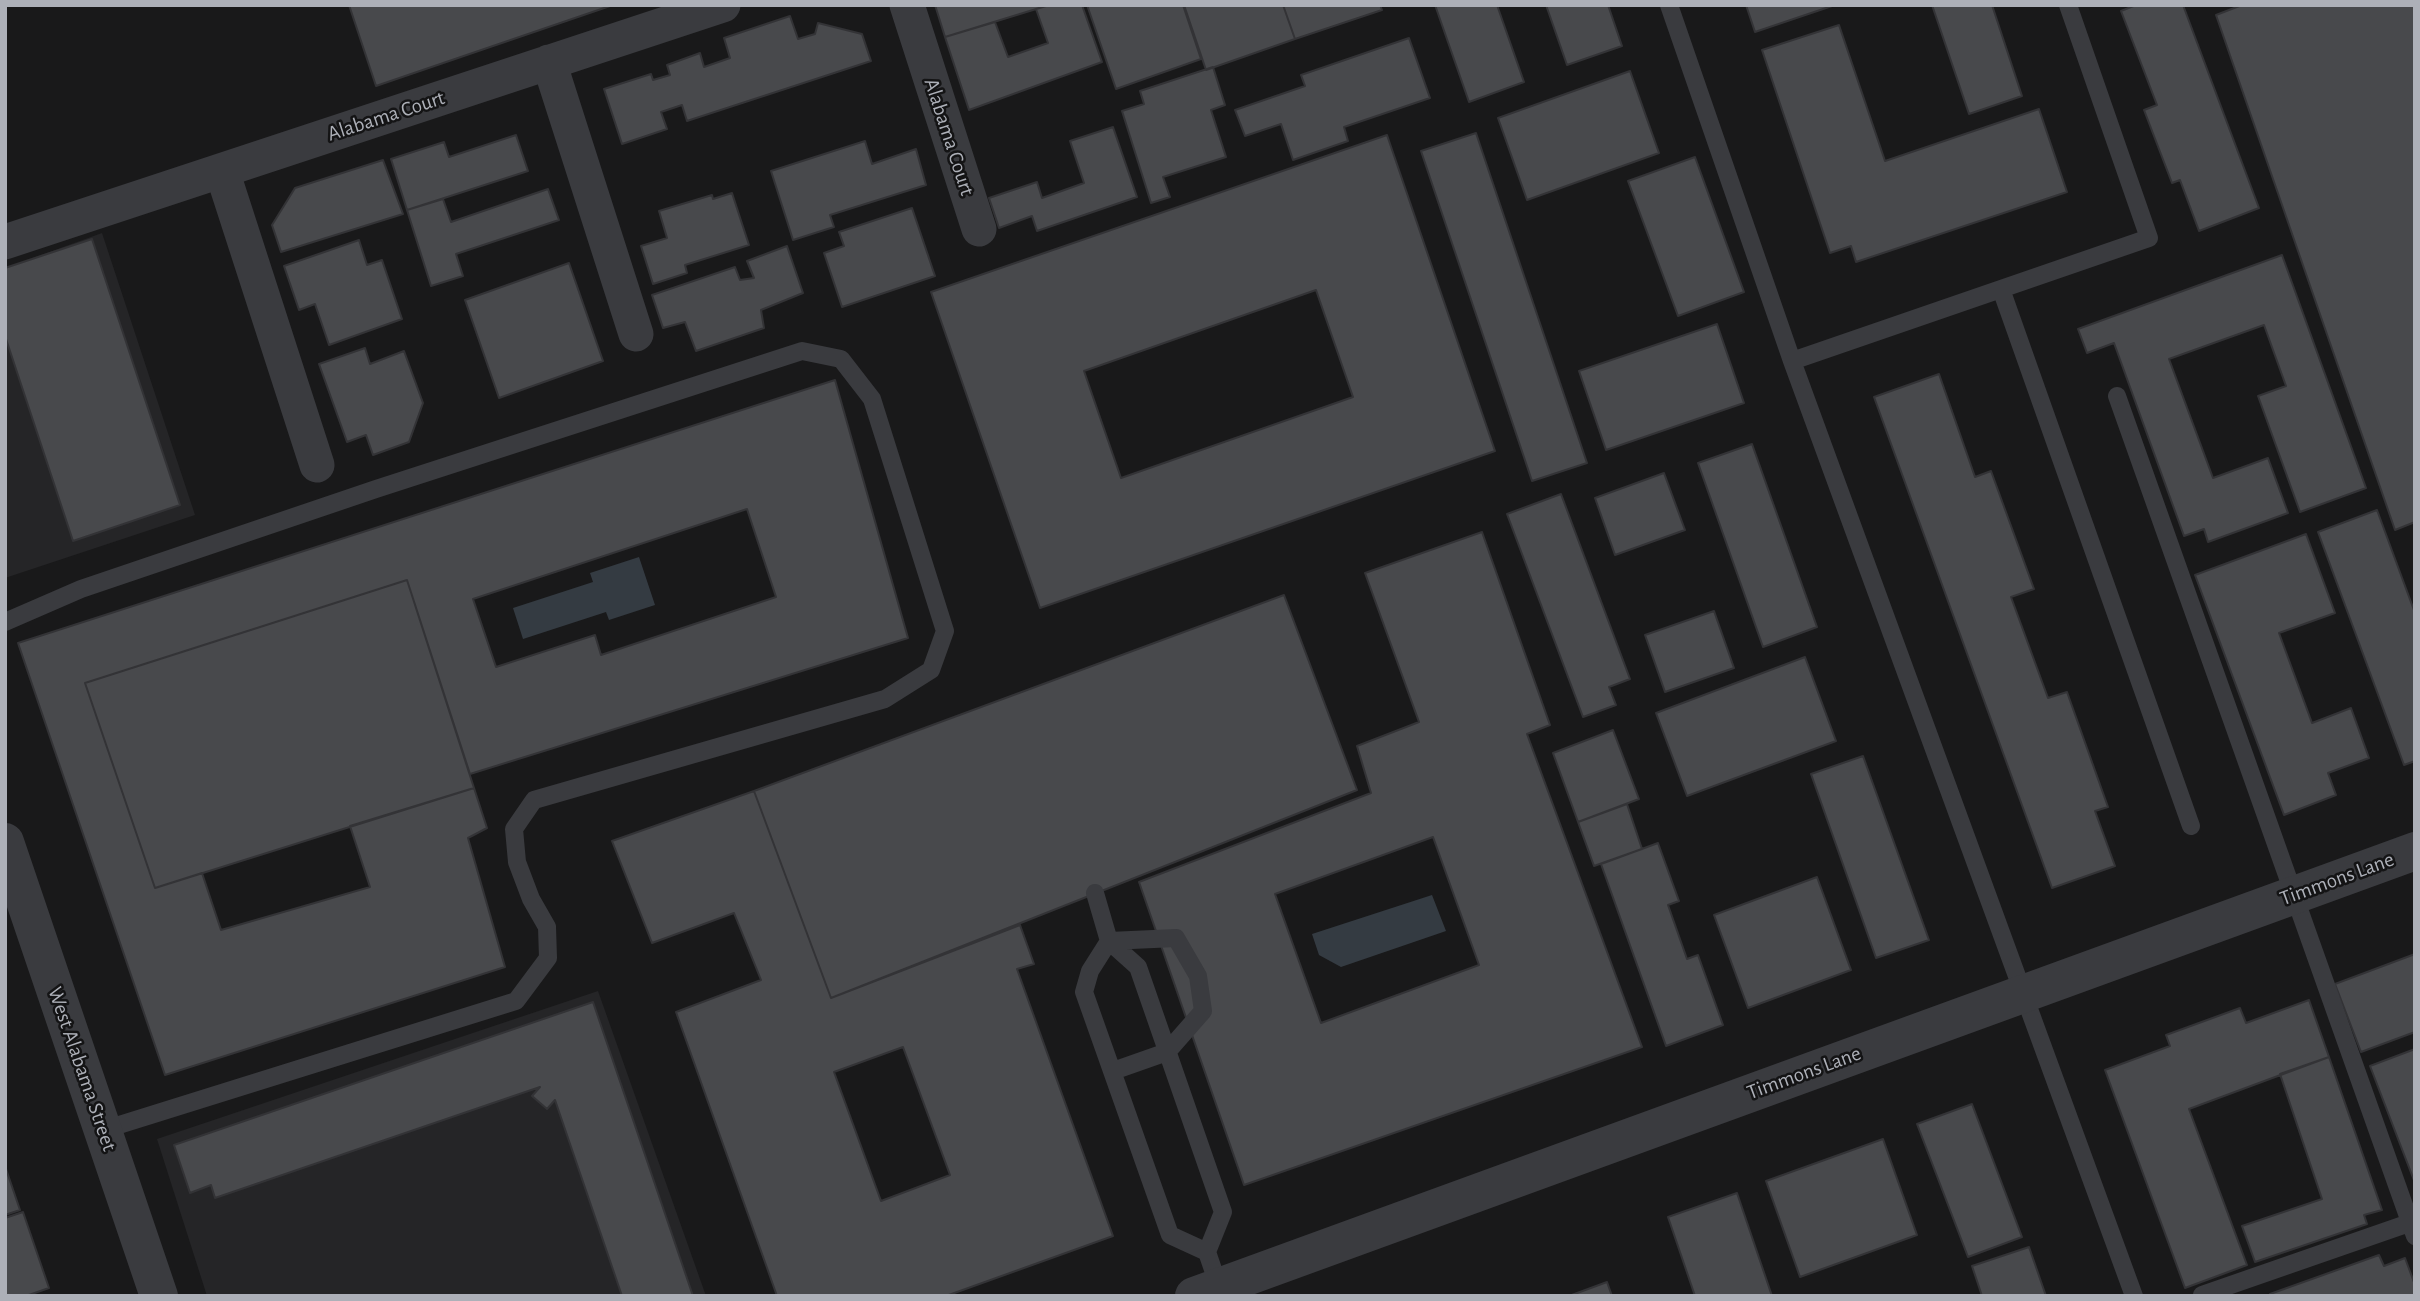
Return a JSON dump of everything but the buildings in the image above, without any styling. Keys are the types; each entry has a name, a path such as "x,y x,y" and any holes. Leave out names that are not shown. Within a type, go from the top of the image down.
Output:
{"street":[{"name":"Alabama Court","path":"5,242 723,5"},
{"name":"Alabama Court","path":"907,5 979,229"},
{"path":"550,62 636,334"},
{"path":"222,170 317,465"},
{"name":"West Alabama Street","path":"5,842 16,907 103,1130 159,1296"},
{"name":"Timmons Lane","path":"1206,1278 2024,993 2415,851"}],"lane":[{"path":"1669,5 1792,361 2134,1296"},
{"path":"1792,361 2149,239 2068,5"},
{"path":"2001,289 2191,826"},
{"path":"5,622 81,589 376,489 802,351 841,359 872,398 945,631 931,670 885,699 534,800 514,830 517,862 531,899 547,927 548,958 516,1000 103,1130"},
{"path":"2117,396 2413,1226 2202,1295"},
{"path":"1095,893 1109,941 1138,967 1223,1212 1206,1278"},
{"path":"1109,941 1176,938 1198,976 1203,1011 1167,1052 1113,1071"},
{"path":"1109,941 1090,971 1084,992 1170,1235 1206,1278"}],"shaded area":[{"path":"102,233 195,515 5,578 5,268"},
{"path":"639,557 655,605 609,620 606,612 523,639 513,608 593,582 590,573"},
{"path":"1432,895 1446,931 1341,967 1319,955 1312,934"},
{"path":"598,991 706,1296 207,1296 157,1139"}]}
